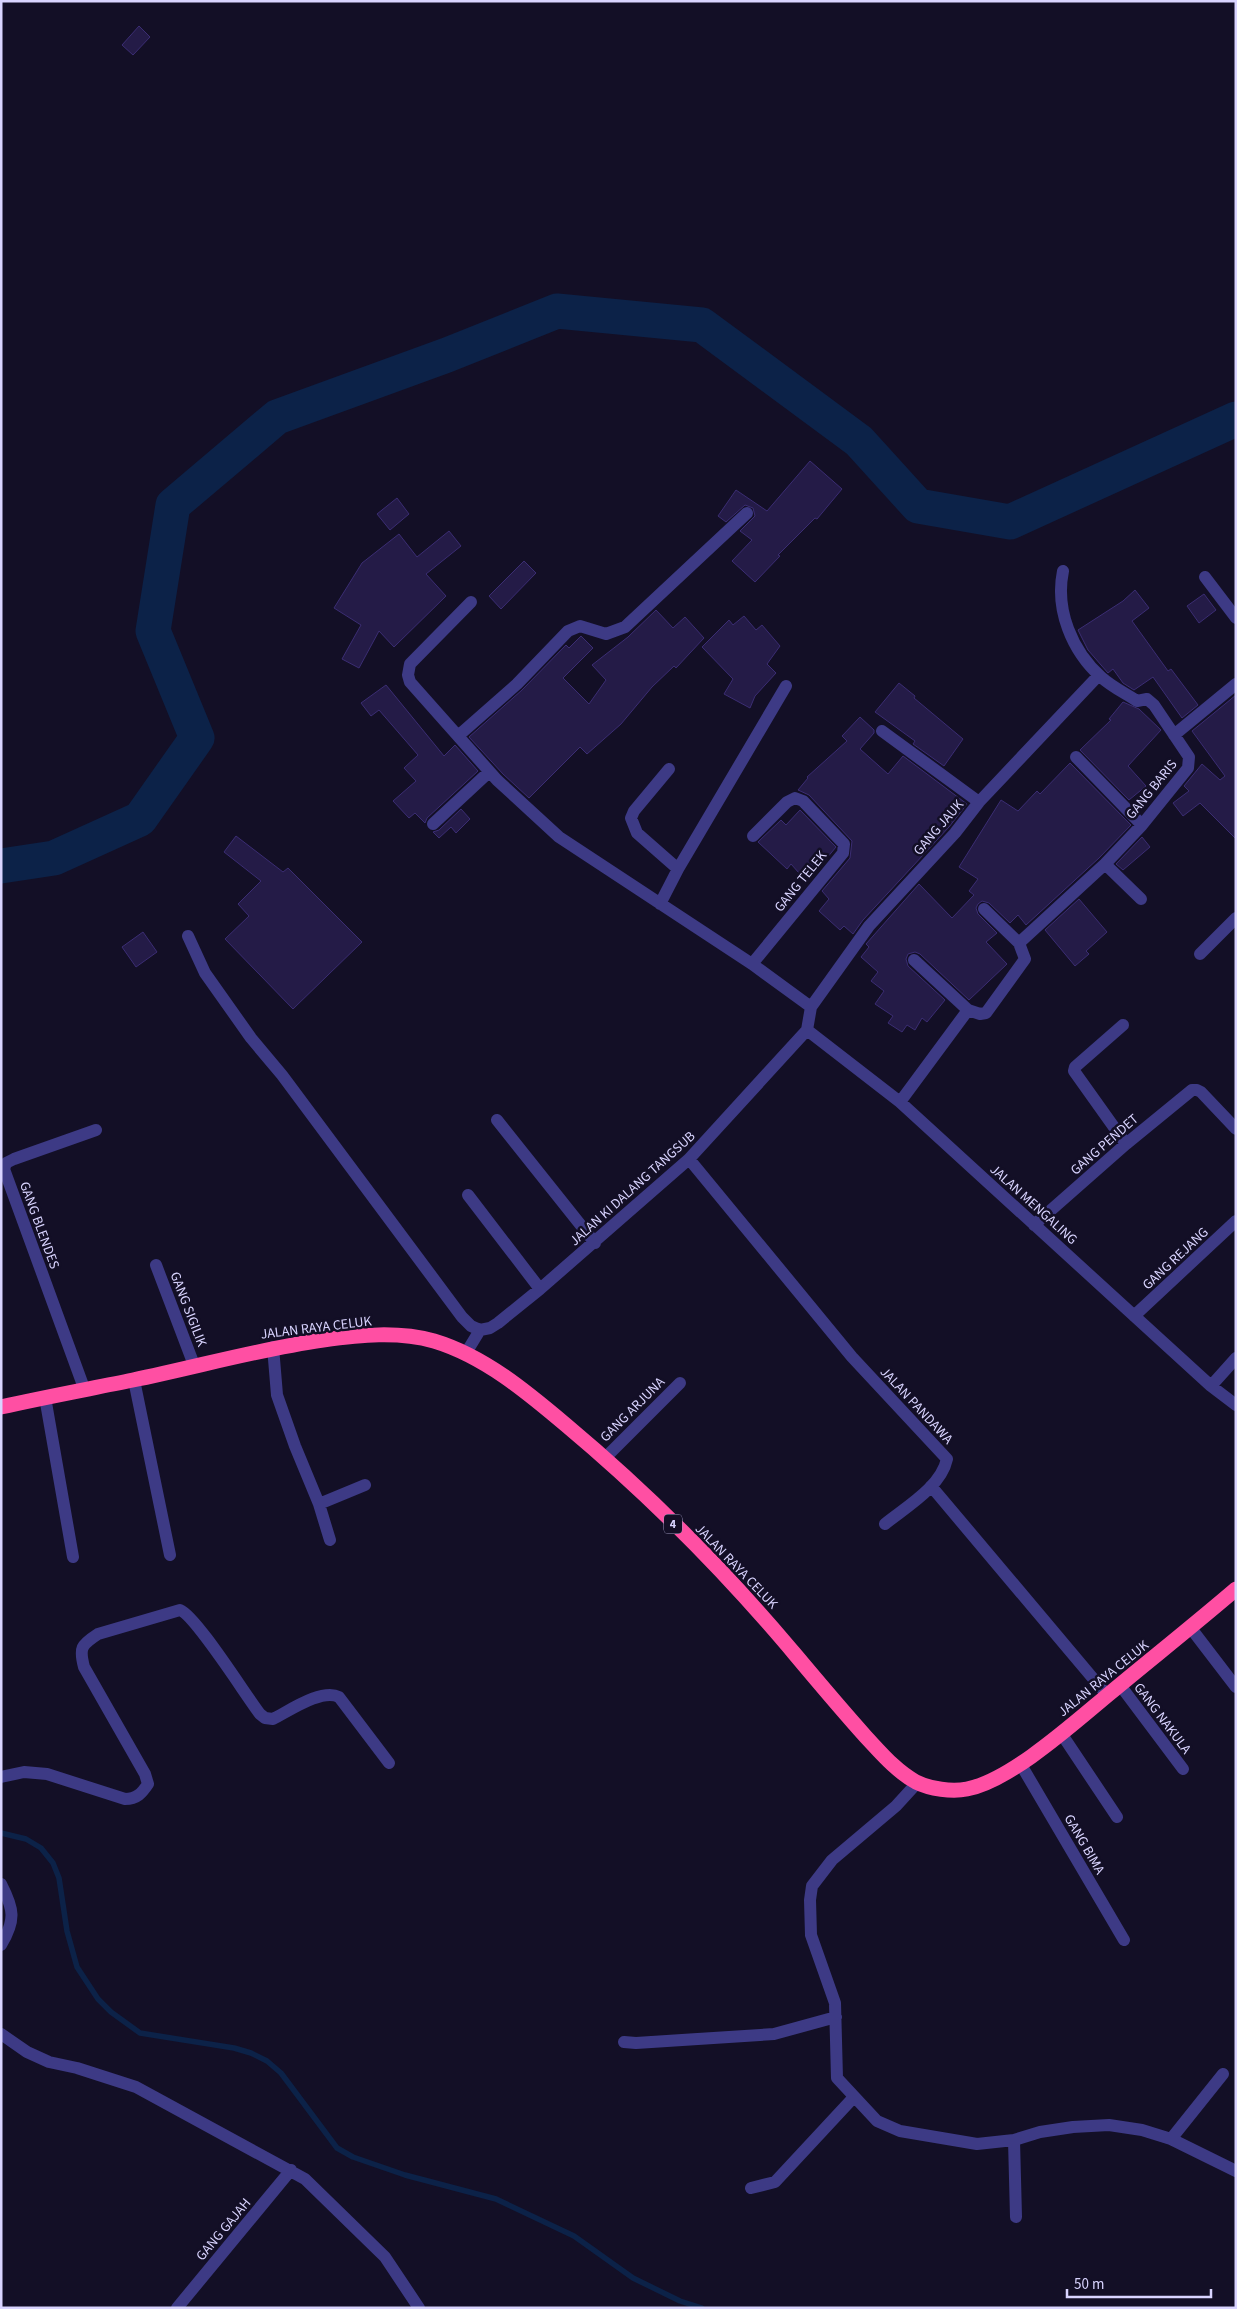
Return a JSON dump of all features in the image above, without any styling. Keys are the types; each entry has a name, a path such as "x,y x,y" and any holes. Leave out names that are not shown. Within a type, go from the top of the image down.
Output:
{"highway":[{"name":"JALAN RAYA CELUK","path":"1,1407 84,1388 134,1380 194,1364 273,1347 360,1335 405,1336 434,1341 466,1353 534,1398 605,1458 712,1562 758,1610 889,1762 917,1782 938,1789 963,1790 988,1784 1020,1763 1061,1733 1236,1589"}],"street":[{"path":"458,736 517,684 568,631 580,626 606,634 625,627 747,514"},
{"name":"GANG BARIS","path":"1019,943 1105,864 1142,825 1190,763 1189,757 1154,705 1147,699 1137,701 1099,675 1078,648 1068,630 1060,602 1063,571"},
{"path":"1205,577 1236,618"},
{"path":"471,602 410,664 408,675 410,682 489,772 559,837 752,964 811,1007 807,1030"},
{"name":"GANG JAUK","path":"811,1007 869,926 955,833 979,802 1099,675"},
{"path":"1174,735 1236,684"},
{"path":"660,904 678,869 786,686"},
{"path":"882,731 979,802"},
{"path":"1076,757 1142,825"},
{"path":"669,769 634,811 631,818 636,833 678,869"},
{"path":"432,824 489,772"},
{"name":"GANG TELEK","path":"752,964 843,853 844,844 803,801 795,798 787,802 754,836"},
{"path":"1105,864 1141,899"},
{"path":"914,960 968,1010 980,1014 989,1010 1024,963 1024,953 1019,943 984,909"},
{"path":"1200,954 1236,918"},
{"path":"188,936 205,973 251,1038 282,1076 462,1318 470,1326 480,1330 466,1353"},
{"path":"900,1102 968,1010"},
{"path":"1124,1025 1075,1067 1074,1071 1126,1144"},
{"name":"JALAN KI DALANG TANGSUB","path":"480,1330 490,1328 498,1323 540,1289 596,1243 689,1160 807,1030"},
{"name":"JALAN MENGALING","path":"807,1030 900,1102 1210,1386 1236,1405"},
{"name":"GANG PENDET","path":"1034,1225 1126,1144 1196,1089 1236,1129"},
{"path":"497,1120 596,1243"},
{"name":"GANG BLENDES","path":"84,1388 4,1169 6,1164 14,1158 96,1130"},
{"name":"JALAN PANDAWA","path":"689,1160 852,1357 946,1457 944,1470 931,1486"},
{"path":"468,1196 540,1289"},
{"name":"GANG REJANG","path":"1134,1316 1236,1221"},
{"name":"GANG SIGILIK","path":"156,1265 194,1364"},
{"path":"273,1347 277,1395 295,1446 319,1504 330,1540"},
{"path":"1210,1386 1236,1358"},
{"path":"134,1380 170,1555"},
{"name":"GANG ARJUNA","path":"605,1458 680,1383"},
{"path":"45,1397 73,1557"},
{"path":"319,1504 366,1485"},
{"path":"885,1524 931,1486 1107,1695"},
{"path":"1,1777 24,1772 47,1774 126,1799 135,1798 141,1793 148,1784 145,1774 84,1667 81,1654 82,1647 87,1641 98,1634 180,1610 185,1612 197,1626 260,1714 265,1718 273,1719 324,1694 333,1694 339,1697 389,1763"},
{"path":"1190,1628 1236,1686"},
{"name":"GANG NAKULA","path":"1120,1685 1182,1769"},
{"path":"1061,1733 1117,1817"},
{"name":"GANG BIMA","path":"1020,1763 1124,1940"},
{"path":"917,1782 896,1806 832,1860 812,1886 810,1900 811,1934 834,2003 837,2078 877,2121 900,2131 977,2144 1014,2140 1040,2132 1073,2127 1109,2125 1142,2130 1171,2139 1236,2171"},
{"path":"1,1884 12,1913 11,1928 1,1945"},
{"path":"624,2042 636,2043 774,2034 836,2017"},
{"path":"4,2040 49,2062 77,2068 136,2087 305,2178 385,2257 419,2308"},
{"path":"1171,2139 1223,2074"},
{"path":"752,2188 775,2182 854,2097"},
{"path":"1014,2140 1016,2218"},
{"name":"GANG GAJAH","path":"178,2308 291,2170"}],"building":[{"path":"139,26 150,37 133,55 122,45"},
{"path":"810,461 842,489 817,519 815,518 778,555 780,556 755,582 732,561 752,540 740,531 755,516 753,508 745,505 726,522 718,516 736,490 767,511"},
{"path":"397,498 409,514 390,530 377,514"},
{"path":"449,531 461,546 426,574 446,596 394,647 379,631 359,668 342,659 361,625 334,608 362,563 399,534 417,557"},
{"path":"524,561 536,573 501,609 489,596"},
{"path":"1135,590 1149,608 1132,621 1168,671 1171,669 1198,705 1182,718 1153,677 1134,690 1123,683 1113,669 1108,673 1088,650 1078,630 1123,601"},
{"path":"1204,594 1216,610 1199,623 1187,606"},
{"path":"656,610 673,628 685,617 704,638 676,668 674,666 652,687 621,724 587,754 580,747 529,798 503,774 469,737 522,690 566,645 569,648 581,636 593,648 563,678 589,704 606,680 592,665 628,637"},
{"path":"744,616 756,630 762,625 780,646 767,664 776,673 755,696 750,708 724,694 733,679 702,647 729,620 733,625"},
{"path":"899,683 963,739 944,766 913,744 915,741 875,712"},
{"path":"386,685 444,756 455,745 478,771 427,818 425,823 415,813 409,818 393,801 416,781 404,768 418,755 379,710 371,716 361,703"},
{"path":"1236,695 1236,839 1200,803 1183,816 1173,803 1189,791 1184,786 1202,764 1220,780 1225,776 1192,731"},
{"path":"1123,702 1139,709 1161,730 1128,766 1146,786 1129,800 1080,750 1111,720 1109,719"},
{"path":"860,717 874,730 874,733 860,749 888,774 903,756 967,804 949,827 863,920 853,934 844,926 840,930 819,911 829,899 822,891 850,858 852,841 809,795 798,790 807,777 847,741 842,736"},
{"path":"1070,763 1131,825 1099,858 1026,925 1018,915 1010,923 989,903 982,901 978,904 976,908 978,914 997,933 986,942 1007,964 969,1000 920,954 915,952 908,954 906,959 908,966 945,1000 927,1022 922,1018 915,1030 907,1025 902,1032 888,1023 893,1016 875,1004 884,991 871,981 878,972 861,957 869,947 866,944 919,884 952,918 974,895 969,891 978,879 959,867 1001,800 1018,811 1037,791 1040,794"},
{"path":"461,809 470,819 456,833 451,827 439,838 433,832 439,830"},
{"path":"800,810 836,847 807,882 791,864 787,869 758,842 781,820 786,825"},
{"path":"236,836 283,872 288,868 362,942 293,1009 225,939 249,916 238,904 261,881 224,852"},
{"path":"1142,837 1150,847 1123,870 1116,864"},
{"path":"1079,899 1107,932 1086,951 1089,954 1075,966 1045,930"},
{"path":"143,932 157,952 136,967 122,947"}],"waterway":[{"path":"1,866 54,858 140,819 197,738 153,631 173,505 277,417 447,355 557,311 702,325 859,441 918,506 1010,522 1236,419"},
{"path":"1,1833 26,1839 41,1848 53,1863 59,1878 67,1931 77,1967 98,1999 111,2012 140,2033 234,2048 251,2053 267,2061 281,2073 337,2148 353,2157 405,2175 496,2199 574,2236 633,2278 680,2301 702,2308"}]}
